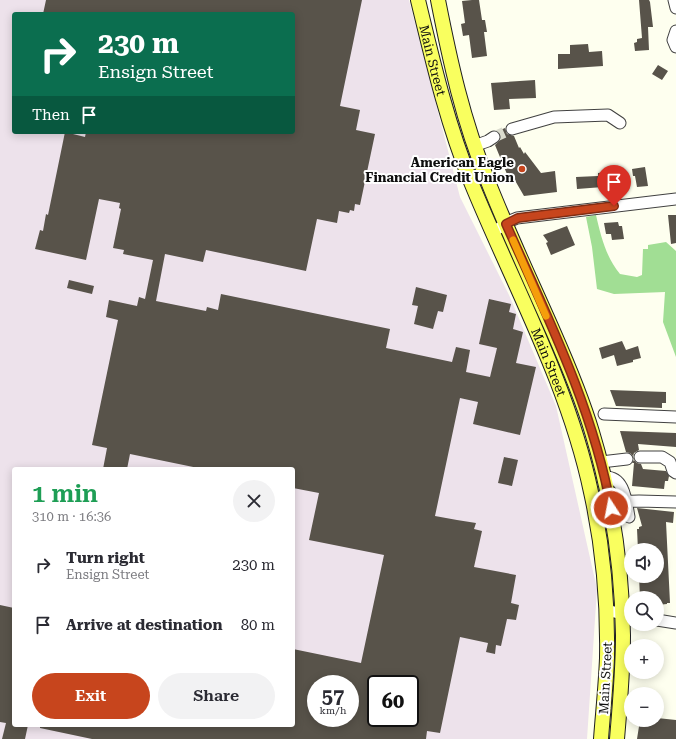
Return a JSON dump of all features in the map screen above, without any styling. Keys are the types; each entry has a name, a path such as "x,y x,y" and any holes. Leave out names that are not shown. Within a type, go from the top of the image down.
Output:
{"main road":[{"name":"Main Street","path":"418,0 450,125 470,181 552,368 574,427 587,474 596,516 603,567 606,610 607,659 601,739"},
{"name":"Main Street","path":"438,0 452,70 474,146 506,224 576,384 588,420 601,462 610,502 624,594"},
{"path":"450,125 466,120"},
{"name":"Main Street","path":"617,739 625,631"}],"street":[{"path":"674,0 676,8"},
{"path":"676,31 674,40 676,47"},
{"path":"512,129 554,117 608,115 620,124"},
{"path":"474,146 494,137"},
{"path":"493,232 518,218 676,199"},
{"path":"604,414 676,417"},
{"path":"640,457 662,457 670,462 673,471 676,473"},
{"path":"601,462 627,459"},
{"path":"604,477 610,477 619,482 624,491 629,517"},
{"path":"610,502 676,502"},
{"path":"606,610 624,614"},
{"path":"664,621 676,623"}],"shaded area":[{"path":"0,0 409,0 460,197 509,295 556,406 597,589 587,739 0,739"}],"green space":[{"path":"596,215 602,239 608,254 620,274 637,277 642,275 643,249 648,249 648,245 666,242 676,251 676,357 663,322 665,292 614,294 597,289 592,247 586,217"}],"building":[{"path":"46,0 362,0 340,106 360,110 356,130 375,134 360,205 355,204 354,211 350,210 349,213 339,211 337,223 317,219 306,271 206,250 203,262 165,254 156,301 206,311 207,307 218,310 221,294 390,329 386,348 452,362 456,347 470,350 466,372 490,377 497,348 479,344 489,299 511,304 509,312 516,314 513,329 523,332 516,363 536,367 520,435 473,424 478,402 460,398 435,516 476,523 474,529 482,531 474,567 516,575 511,603 519,605 516,620 507,619 501,646 496,645 495,654 486,652 488,643 460,637 440,733 427,731 426,739 92,739 40,728 295,727 295,649 361,663 384,555 309,540 319,493 295,488 295,467 193,467 130,454 127,467 103,467 107,448 92,445 118,320 106,317 109,300 137,306 139,297 145,299 153,260 123,254 124,250 113,248 121,209 119,208 120,203 99,199 86,260 35,249 40,230 43,231 46,214 48,215 65,134 73,134 85,137 86,134 295,134 295,12 43,12"},
{"path":"479,0 482,20 485,20 487,32 484,32 487,56 472,58 469,35 463,36 461,24 465,23 462,1"},
{"path":"639,0 649,0 653,27 648,27 649,50 635,51 634,43 637,42 637,39 642,38"},
{"path":"588,44 589,52 602,51 603,66 558,69 558,54 570,54 570,45"},
{"path":"658,65 668,71 662,80 652,74"},
{"path":"535,80 536,98 509,99 510,109 494,110 491,83"},
{"path":"505,128 507,134 514,136 519,148 520,147 524,154 525,152 541,173 555,171 557,192 524,196 513,177 509,179 495,145 501,137 498,131"},
{"path":"645,167 648,186 637,187 632,169"},
{"path":"611,172 614,186 611,186 611,191 603,192 603,187 577,189 576,177 598,176 598,173"},
{"path":"668,215 676,215 676,243 671,244"},
{"path":"618,222 619,226 622,226 624,239 612,240 611,234 606,234 604,223"},
{"path":"567,226 575,245 551,255 546,243 548,242 543,235"},
{"path":"69,280 94,286 92,294 67,288"},
{"path":"416,287 447,295 443,312 438,311 433,329 414,324 418,306 412,305"},
{"path":"622,341 626,350 638,346 641,358 633,360 633,362 617,366 614,355 602,359 599,348"},
{"path":"610,390 666,392 666,403 662,403 662,408 616,406"},
{"path":"620,431 676,433 676,447 638,444 639,450 634,453 633,456 626,452"},
{"path":"504,457 518,460 512,486 498,483"},
{"path":"634,460 641,464 643,469 666,471 669,476 668,481 665,481 664,489 632,486 634,463 632,463"},
{"path":"637,508 674,512 673,523 666,522 670,603 664,604 664,591 640,591 639,583 664,583 664,543 638,543 637,529 642,526"},
{"path":"0,605 12,608 12,727 28,727 25,739 2,739 6,723 0,722"},
{"path":"664,719 676,720 676,739 637,739 639,727 664,727"}],"tunnel":[{"path":"494,137 512,129"}],"slow traffic":[{"path":"513,240 546,316"}],"place":[{"name":"American Eagle Financial Credit Union","path":"522,169"}],"route":[{"path":"611,508 595,442 579,394 506,224 513,219 518,218 614,206"}]}
